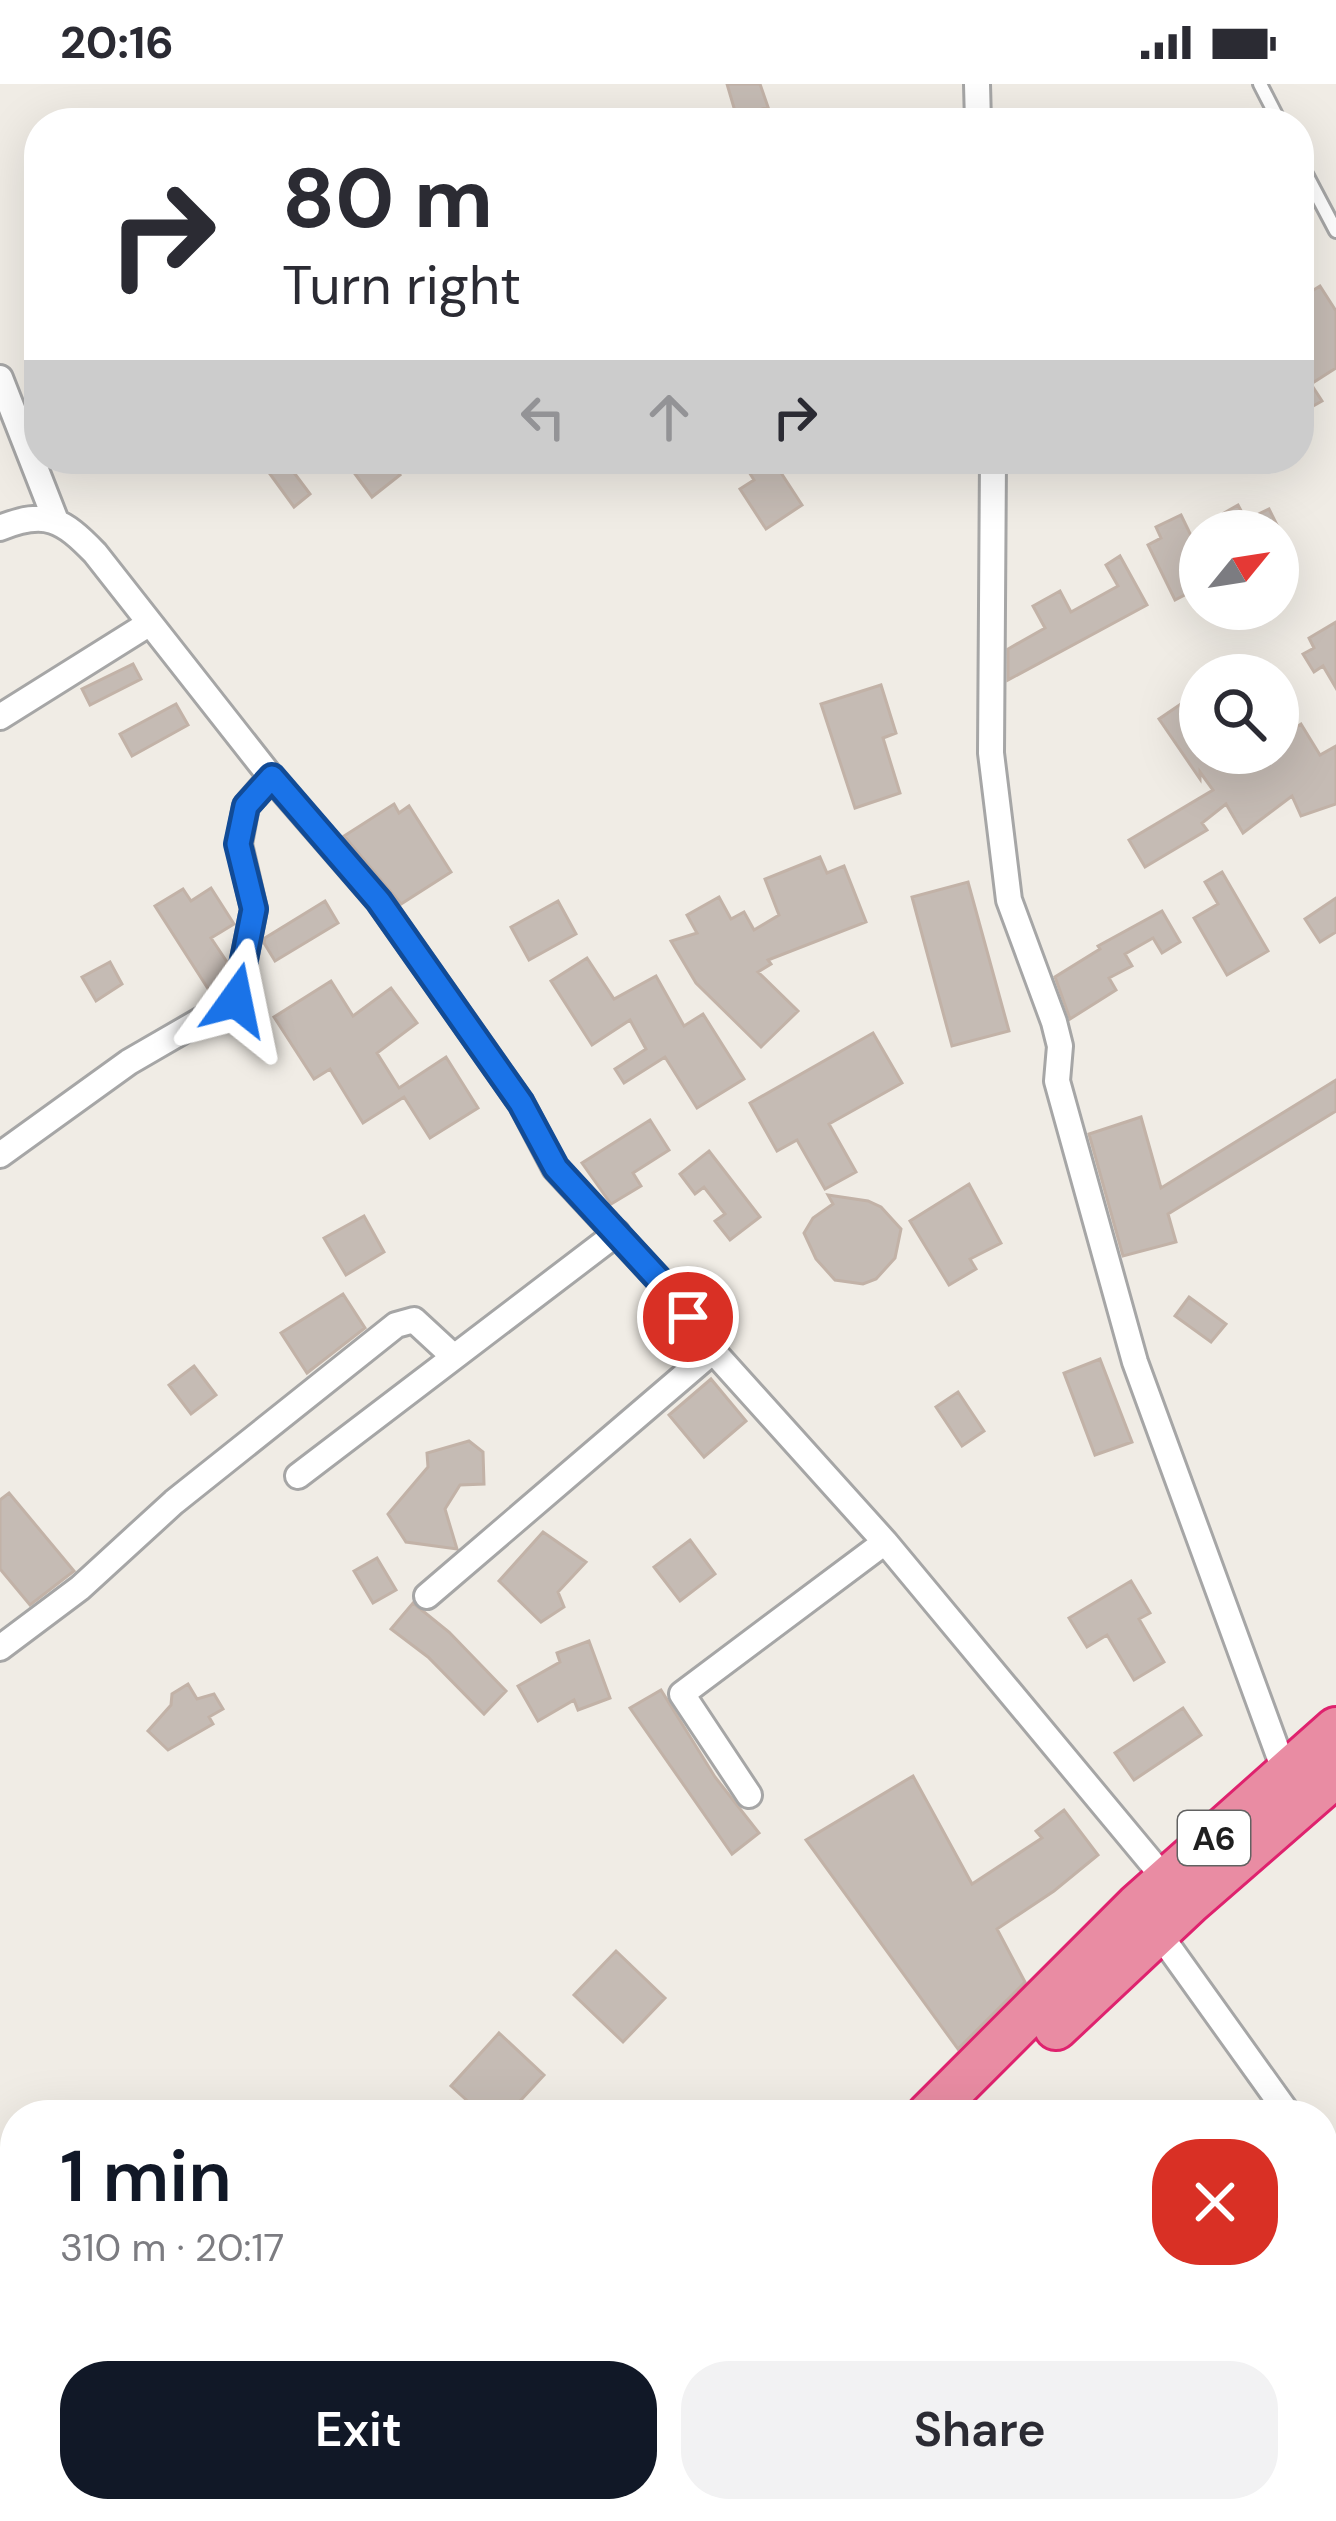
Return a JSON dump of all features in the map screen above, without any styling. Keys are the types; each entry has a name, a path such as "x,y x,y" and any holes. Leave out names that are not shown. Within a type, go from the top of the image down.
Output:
{"highway":[{"name":"A6","path":"943,2100 1166,1880 1336,1729"},
{"name":"A6","path":"980,2100 1158,1932 1336,1775"}],"street":[{"path":"0,378 24,439"},
{"path":"38,474 56,521"},
{"path":"993,474 991,753 1009,900 1054,1022 1060,1046 1057,1081 1136,1362 1286,1775"},
{"path":"0,528 39,517 56,521 73,530 95,553 272,777 379,901 521,1103 556,1168 663,1284 712,1351 885,1541 1166,1880"},
{"path":"0,717 150,623"},
{"path":"0,1155 129,1062 236,1000 254,909 238,844 246,806 272,777"},
{"path":"298,1476 617,1233"},
{"path":"0,1648 80,1588 175,1502 396,1325 414,1320 454,1357"},
{"path":"427,1596 712,1351"},
{"path":"748,1795 682,1694 885,1541"},
{"path":"1158,1932 1278,2100"}],"lane":[{"path":"1314,189 1336,231"}],"building":[{"path":"727,84 760,84 768,107 734,108"},
{"path":"1320,286 1336,311 1336,368 1314,382 1314,290"},
{"path":"270,474 295,474 310,494 294,507"},
{"path":"355,474 399,474 400,475 372,497"},
{"path":"750,474 782,474 802,505 766,529 740,489 754,480"},
{"path":"1179,516 1179,598 1175,600 1148,545 1161,538 1156,527"},
{"path":"1120,556 1147,605 1008,680 1008,649 1045,628 1033,606 1060,591 1071,612 1118,586 1106,565"},
{"path":"1336,622 1336,688 1323,666 1314,672 1303,654 1314,648 1309,638"},
{"path":"133,664 141,679 90,705 82,689"},
{"path":"881,685 896,733 883,738 900,793 855,808 821,704"},
{"path":"176,704 188,725 132,756 120,734"},
{"path":"1179,705 1179,748 1159,719"},
{"path":"1301,724 1320,755 1336,746 1336,804 1301,816 1292,796 1243,833 1226,804 1202,823 1207,830 1145,867 1129,840 1213,790 1201,774 1299,774"},
{"path":"394,804 399,813 409,806 451,872 401,904 344,836"},
{"path":"820,857 827,873 844,866 866,922 768,960 771,964 758,972 798,1011 761,1047 696,983 671,941 697,933 687,915 719,897 731,919 744,912 754,930 779,915 765,879"},
{"path":"1222,872 1268,951 1227,975 1194,918 1218,904 1205,882"},
{"path":"968,882 1009,1031 952,1046 912,897"},
{"path":"211,888 234,924 211,938 227,962 221,989 212,995 155,906 183,889 191,901"},
{"path":"1336,898 1336,932 1320,942 1305,919"},
{"path":"325,901 338,923 275,961 265,938"},
{"path":"558,901 576,934 529,960 511,927"},
{"path":"1162,911 1180,942 1162,953 1153,938 1125,954 1132,966 1109,978 1116,990 1070,1019 1055,977 1100,949 1098,946"},
{"path":"587,958 614,999 656,976 684,1026 703,1014 744,1079 697,1108 665,1057 624,1083 615,1069 646,1049 630,1020 592,1045 551,981"},
{"path":"110,962 122,984 96,1001 82,977"},
{"path":"331,981 353,1016 391,988 417,1023 377,1053 399,1088 446,1057 478,1108 430,1138 404,1097 363,1123 330,1069 314,1079 274,1017"},
{"path":"873,1033 902,1083 829,1124 856,1172 825,1189 797,1140 777,1151 750,1103"},
{"path":"1336,1080 1336,1111 1168,1214 1176,1242 1123,1256 1089,1134 1141,1117 1161,1188"},
{"path":"650,1120 669,1150 633,1173 641,1186 611,1204 582,1163"},
{"path":"709,1151 760,1217 730,1240 715,1221 725,1214 704,1187 695,1194 680,1174"},
{"path":"969,1184 1001,1243 970,1259 976,1269 949,1285 910,1221"},
{"path":"828,1195 881,1207 901,1229 895,1258 876,1279 863,1284 835,1280 816,1259 804,1233 813,1218 833,1204"},
{"path":"364,1216 384,1252 346,1275 324,1238"},
{"path":"343,1294 365,1328 307,1373 281,1333"},
{"path":"1189,1297 1226,1324 1211,1342 1175,1316"},
{"path":"1100,1359 1132,1442 1095,1455 1064,1373"},
{"path":"194,1366 216,1395 191,1414 169,1385"},
{"path":"711,1379 746,1421 704,1457 669,1415"},
{"path":"958,1392 984,1431 962,1446 936,1407"},
{"path":"469,1441 483,1452 484,1484 460,1485 445,1509 457,1549 406,1542 388,1514 428,1467 427,1453"},
{"path":"9,1493 74,1571 30,1605 0,1569 0,1500"},
{"path":"543,1532 586,1562 558,1592 564,1607 541,1622 499,1581"},
{"path":"690,1540 715,1574 680,1601 654,1567"},
{"path":"377,1558 396,1590 373,1603 354,1571"},
{"path":"1131,1581 1150,1613 1139,1619 1164,1662 1134,1680 1107,1635 1087,1647 1069,1618"},
{"path":"413,1603 449,1632 506,1691 484,1714 428,1657 391,1629"},
{"path":"589,1641 610,1698 578,1710 574,1700 538,1721 518,1686 560,1662 557,1653"},
{"path":"188,1684 197,1699 214,1694 223,1709 209,1717 213,1724 168,1750 148,1731 171,1705 172,1694"},
{"path":"661,1690 715,1777 759,1833 732,1854 630,1708"},
{"path":"1183,1708 1201,1735 1134,1780 1115,1753"},
{"path":"913,1776 972,1884 1042,1838 1036,1831 1064,1810 1098,1855 997,1929 1025,1982 958,2049 806,1840"},
{"path":"616,1951 665,1998 623,2042 574,1995"},
{"path":"499,2033 544,2075 521,2100 466,2100 451,2086"}],"route":[{"path":"236,1000 254,909 238,844 246,806 272,777 379,901 521,1103 556,1168 688,1317"}]}
